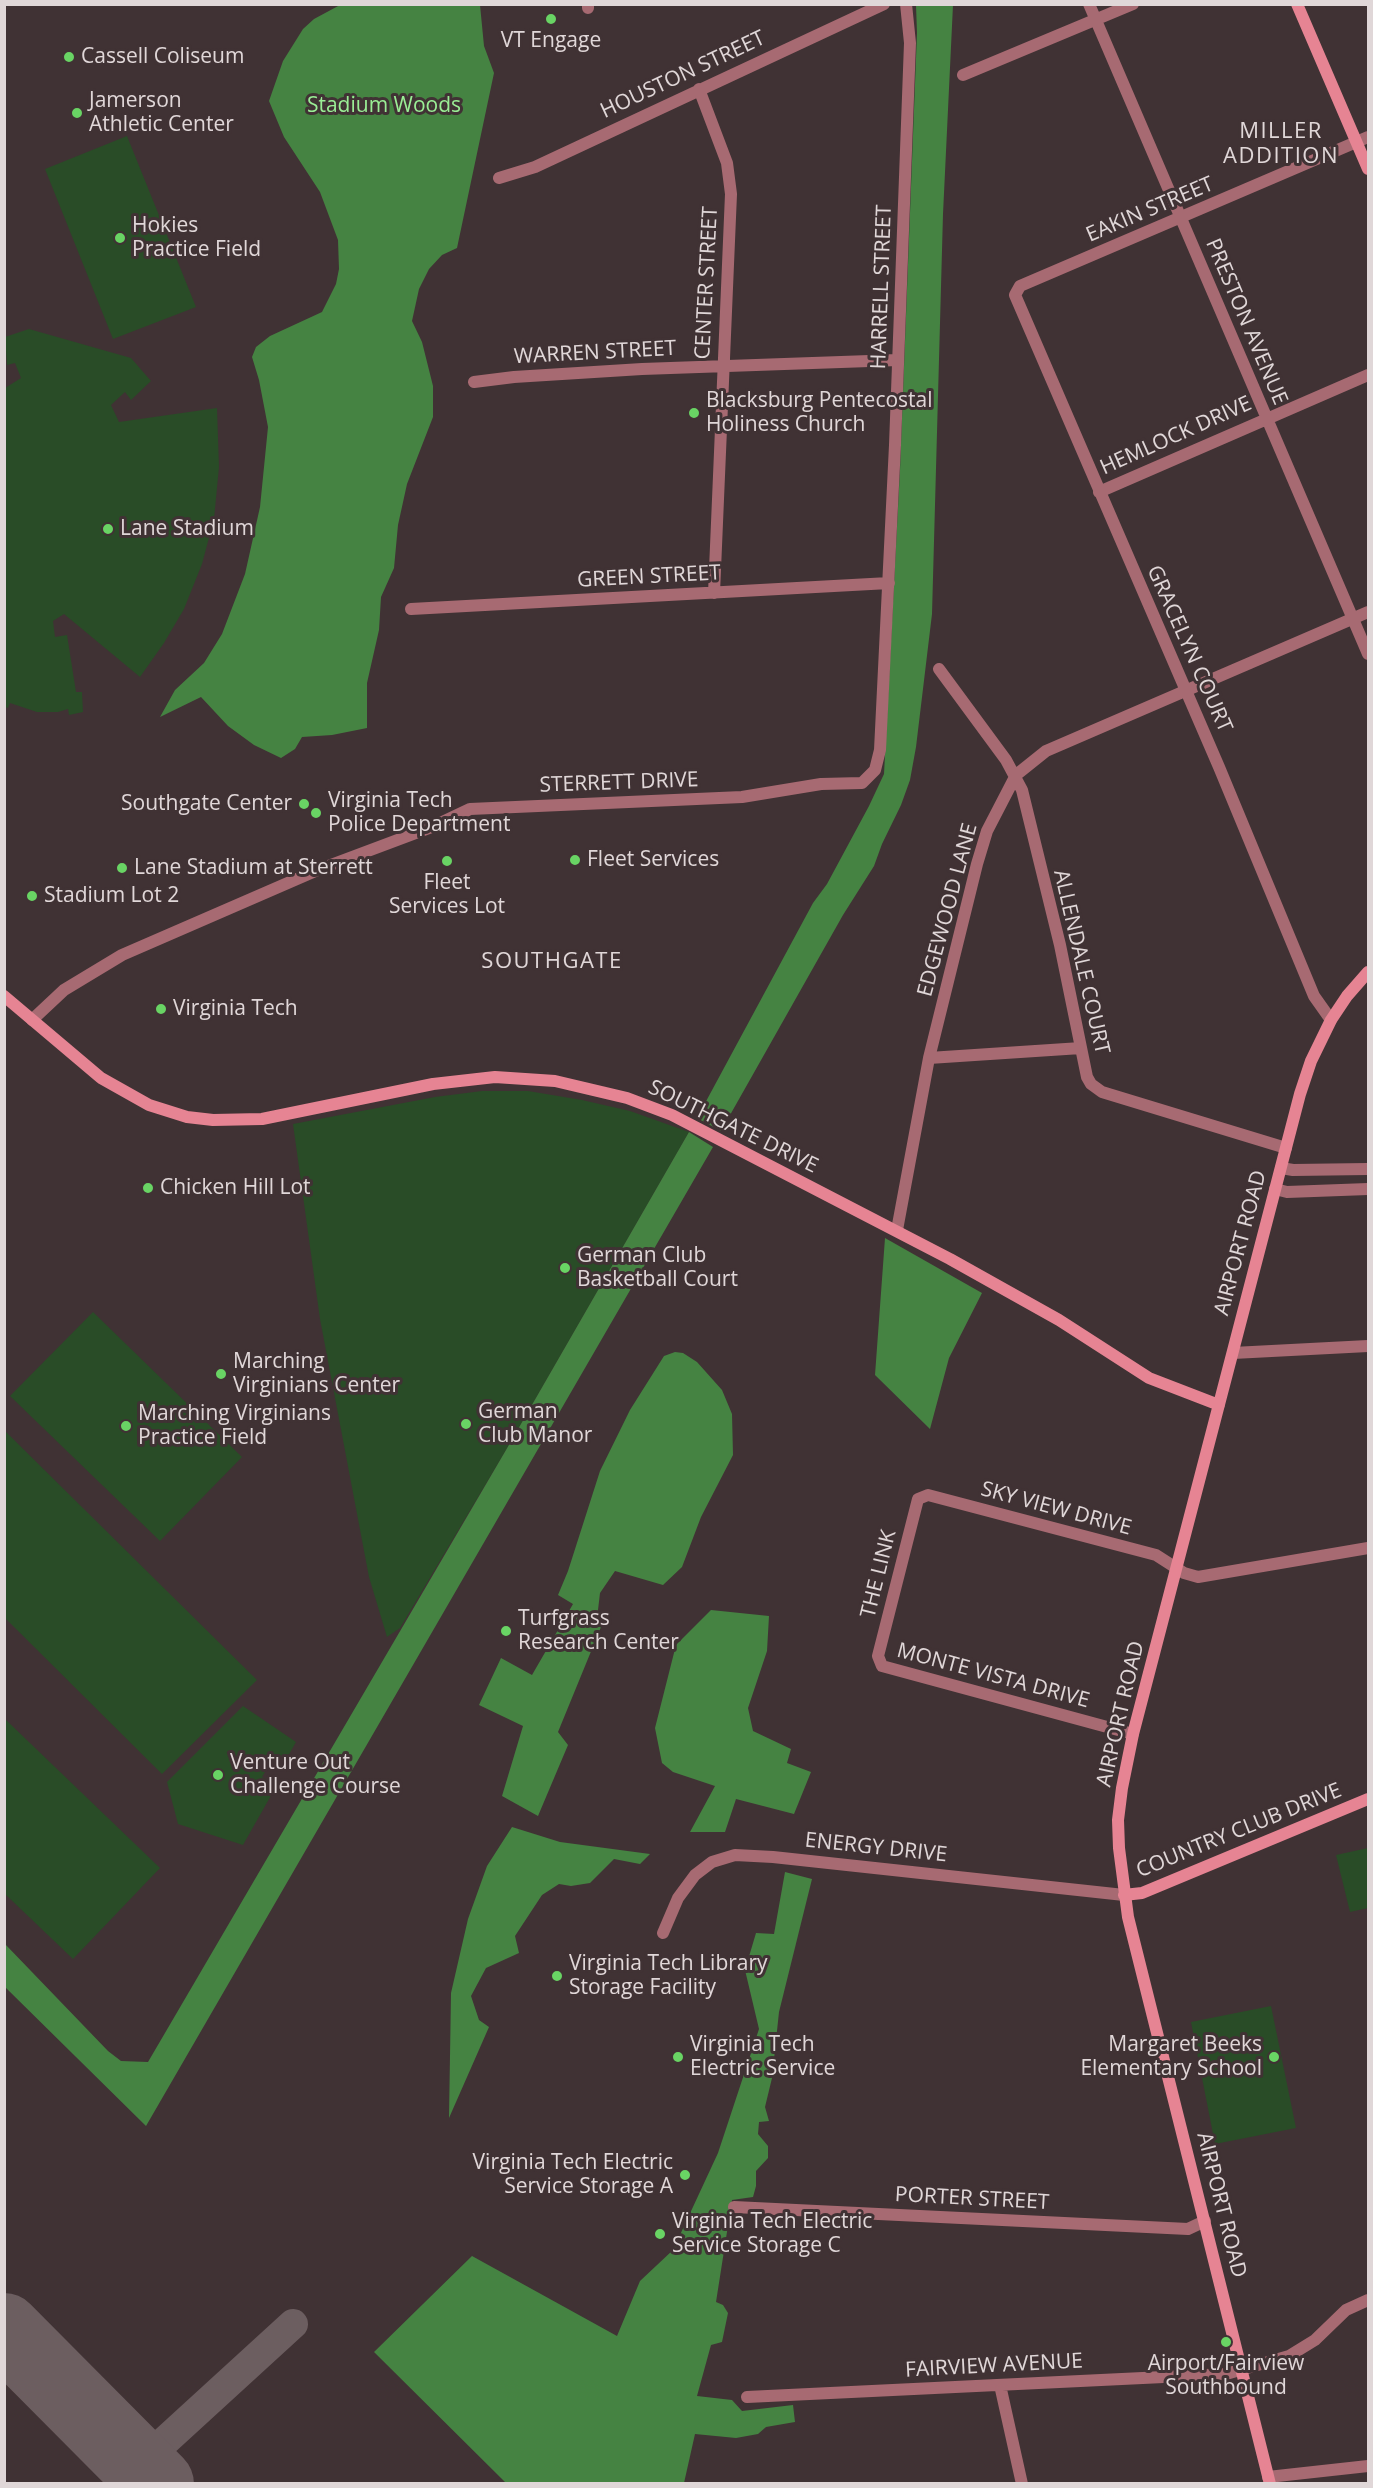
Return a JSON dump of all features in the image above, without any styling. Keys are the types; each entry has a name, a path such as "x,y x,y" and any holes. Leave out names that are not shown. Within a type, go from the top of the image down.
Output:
{"street":[{"name":"HOUSTON STREET","path":"499,178 535,167 884,4"},
{"name":"HARRELL STREET","path":"883,680 889,583 910,43 906,4"},
{"name":"PRESTON AVENUE","path":"1089,4 1368,654"},
{"path":"963,75 1133,4"},
{"path":"1297,4 1363,139 1368,169"},
{"name":"CENTER STREET","path":"699,89 725,156 731,183 714,593"},
{"name":"EAKIN STREET","path":"1015,292 1020,286 1363,139"},
{"name":"GRACELYN COURT","path":"1015,292 1016,299 1314,996 1331,1020"},
{"name":"WARREN STREET","path":"474,382 514,377 723,365 898,360"},
{"name":"HEMLOCK DRIVE","path":"1099,492 1368,375"},
{"name":"GREEN STREET","path":"411,609 889,583"},
{"name":"EDGEWOOD LANE","path":"897,1230 929,1058 976,864 987,831 1016,775 1046,751 1368,612"},
{"name":"ALLENDALE COURT","path":"939,669 1016,775 1022,790 1060,945 1087,1077 1096,1088 1286,1148"},
{"name":"STERRETT DRIVE","path":"32,1020 64,990 123,955 320,869 432,826 470,808 741,797 820,783 862,783 875,770 880,750 883,680"},
{"name":"AIRPORT ROAD","path":"1269,2480 1140,1968 1124,1894 1118,1820 1133,1734 1275,1189 1311,1061 1331,1020 1347,996 1368,972"},
{"name":"SOUTHGATE DRIVE","path":"4,996 101,1078 132,1097 187,1117 243,1120 288,1115 466,1079 518,1077 573,1084 627,1098 672,1115 897,1230 1042,1310 1149,1378 1219,1405"},
{"path":"929,1058 1081,1048"},
{"path":"1281,1168 1293,1170 1368,1169"},
{"path":"1275,1189 1287,1192 1368,1189"},
{"path":"1233,1353 1368,1346"},
{"name":"SKY VIEW DRIVE","path":"922,1496 928,1495 1156,1555 1190,1575 1202,1577 1368,1548"},
{"name":"THE LINK","path":"879,1663 878,1656 917,1502 922,1496"},
{"name":"MONTE VISTA DRIVE","path":"879,1663 888,1669 1133,1734"},
{"name":"COUNTRY CLUB DRIVE","path":"1124,1894 1142,1893 1368,1799"},
{"name":"ENERGY DRIVE","path":"663,1933 683,1888 695,1875 717,1860 735,1855 773,1857 1124,1894"},
{"name":"PORTER STREET","path":"734,2207 1188,2229 1205,2221"},
{"name":"FAIRVIEW AVENUE","path":"747,2397 1226,2374 1289,2356 1302,2350 1346,2310 1368,2300"},
{"path":"1000,2385 1022,2484"},
{"path":"1269,2480 1368,2466"}],"green space":[{"name":"Stadium Woods","path":"340,5 480,5 484,46 494,73 457,248 442,255 429,269 419,289 412,321 422,342 433,386 433,417 407,484 398,525 394,568 381,597 379,630 367,683 367,728 332,735 302,737 295,749 281,758 254,745 228,726 201,697 160,717 175,690 204,663 222,634 245,574 260,507 268,427 252,357 256,347 270,336 322,312 336,284 339,269 338,240 320,192 284,137 269,101 283,61 303,29 314,19"},
{"path":"916,5 953,5 943,214 932,614 916,747 910,780 874,866 843,915 721,1131 697,1118 813,903 827,884 884,774 900,470 917,33"},
{"name":"Hokies Practice Field","path":"127,136 196,307 113,339 45,169"},
{"name":"Lane Stadium","path":"29,329 131,358 151,381 131,400 125,392 111,405 119,422 217,408 219,467 214,519 202,564 184,609 140,677 64,614 53,621 55,637 67,635 76,692 82,692 83,712 69,715 68,709 58,712 37,712 10,703 8,708 5,707 5,388 21,378 15,363 7,365 5,337"},
{"path":"482,1091 528,1091 582,1100 630,1111 689,1132 506,1450 400,1628 387,1637 369,1577 320,1319 293,1124 435,1097"},
{"path":"689,1132 713,1147 146,2126 5,1987 5,1944 108,2051 121,2061 148,2062"},
{"path":"885,1238 982,1293 949,1358 930,1429 875,1375"},
{"name":"Marching Virginians Practice Field","path":"93,1312 242,1457 160,1541 10,1396"},
{"path":"675,1352 683,1353 697,1362 722,1390 732,1414 733,1455 701,1517 682,1567 663,1585 615,1571 600,1593 598,1610 601,1627 558,1732 568,1745 538,1816 502,1796 523,1726 479,1705 501,1658 532,1675 573,1604 558,1595 600,1471 630,1410 664,1356"},
{"path":"4,1430 257,1680 162,1774 5,1618"},
{"path":"711,1610 769,1616 767,1651 748,1708 753,1731 791,1749 787,1763 811,1772 794,1814 736,1799 725,1832 690,1832 715,1786 673,1772 662,1763 655,1728 676,1645"},
{"name":"Venture Out Challenge Course","path":"243,1706 296,1742 282,1767 271,1762 262,1777 277,1785 243,1845 178,1824 167,1782"},
{"path":"5,1719 160,1868 73,1959 5,1894"},
{"path":"512,1827 560,1842 650,1854 640,1864 614,1859 590,1883 571,1886 559,1884 542,1895 515,1936 519,1953 486,1968 471,1996 479,2020 489,2027 449,2118 451,1993 468,1919 487,1866"},
{"path":"1368,1848 1368,1908 1350,1912 1336,1855"},
{"path":"785,1872 812,1879 779,2012 772,2078 765,2107 769,2121 759,2122 758,2134 768,2146 768,2158 756,2171 753,2197 732,2200 716,2302 723,2305 728,2313 722,2342 711,2345 697,2396 732,2400 742,2411 793,2405 795,2422 766,2427 758,2434 736,2438 695,2434 684,2483 506,2483 374,2352 472,2256 617,2336 640,2281 673,2250 718,2153 759,2029 745,1970 756,1933 774,1934"},
{"path":"1271,2006 1296,2128 1215,2144 1191,2022"}],"taxiway":[{"path":"118,2484 293,2324"}],"runway":[{"path":"4,2330 157,2484"}],"place":[{"name":"VT Engage","path":"551,19"},
{"name":"Cassell Coliseum","path":"69,57"},
{"name":"Jamerson Athletic Center","path":"77,113"},
{"name":"Hokies Practice Field","path":"120,238"},
{"name":"Blacksburg Pentecostal Holiness Church","path":"694,413"},
{"name":"Lane Stadium","path":"108,529"},
{"name":"Southgate Center","path":"304,804"},
{"name":"Virginia Tech Police Department","path":"316,813"},
{"name":"Fleet Services","path":"575,860"},
{"name":"Fleet Services Lot","path":"447,861"},
{"name":"Lane Stadium at Sterrett","path":"122,868"},
{"name":"Stadium Lot 2","path":"32,896"},
{"name":"Virginia Tech","path":"161,1009"},
{"name":"Chicken Hill Lot","path":"148,1188"},
{"name":"German Club Basketball Court","path":"565,1268"},
{"name":"Marching Virginians Center","path":"221,1374"},
{"name":"German Club Manor","path":"466,1424"},
{"name":"Marching Virginians Practice Field","path":"126,1426"},
{"name":"Turfgrass Research Center","path":"506,1631"},
{"name":"Venture Out Challenge Course","path":"218,1775"},
{"name":"Virginia Tech Library Storage Facility","path":"557,1976"},
{"name":"Virginia Tech Electric Service","path":"678,2057"},
{"name":"Margaret Beeks Elementary School","path":"1274,2057"},
{"name":"Virginia Tech Electric Service Storage A","path":"685,2175"},
{"name":"Virginia Tech Electric Service Storage C","path":"660,2234"},
{"name":"Airport/Fairview Southbound","path":"1226,2342"}],"district":[{"name":"MILLER ADDITION","path":"1281,144"},
{"name":"SOUTHGATE","path":"552,962"}]}
